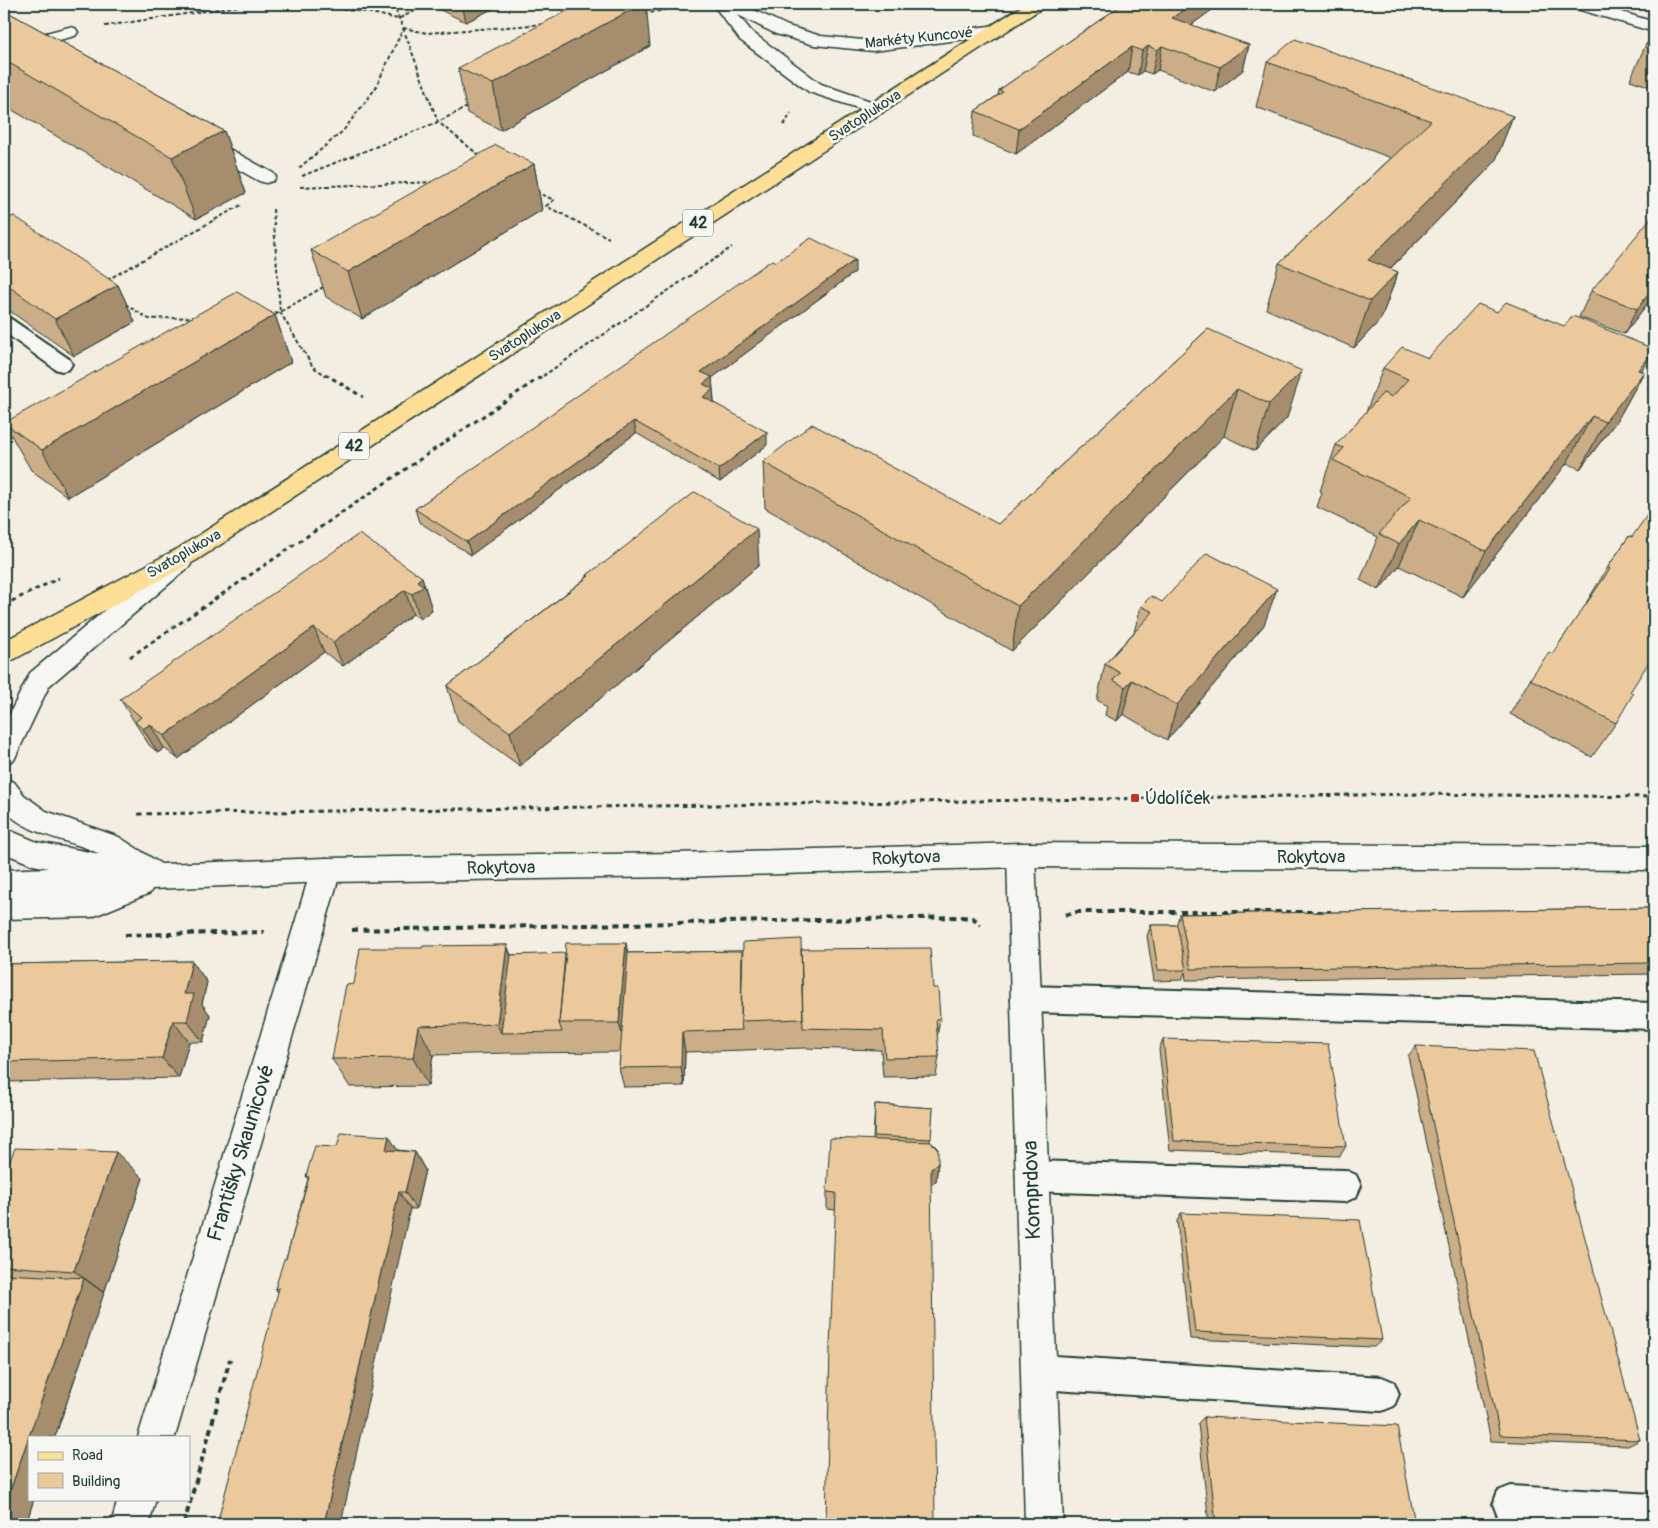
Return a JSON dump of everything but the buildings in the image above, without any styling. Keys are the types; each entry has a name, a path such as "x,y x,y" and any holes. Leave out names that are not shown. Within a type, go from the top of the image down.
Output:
{"main road":[{"name":"Svatoplukova","path":"4,653 188,554 1036,4"}],"street":[{"path":"721,4 746,36 815,88 876,109"},
{"name":"Markéty Kuncové","path":"728,4 782,30 820,41 873,46 997,30"},
{"path":"1580,4 1654,27"},
{"path":"4,49 69,32"},
{"path":"28,44 45,53"},
{"path":"190,134 266,177"},
{"path":"4,752 39,680 188,554"},
{"path":"4,790 13,804 40,823 104,843 157,877"},
{"path":"4,840 33,853 157,877"},
{"name":"Rokytova","path":"157,877 326,870 666,865 1021,855 1654,858"},
{"name":"Komprdova","path":"1021,855 1044,1524"},
{"name":"Františky Skaunicové","path":"156,1436 326,870"},
{"path":"4,882 157,877"},
{"path":"4,906 92,904 157,877"},
{"path":"130,1524 137,1500"}],"lane":[{"path":"4,324 62,364"},
{"path":"1026,999 1654,1016"},
{"path":"1032,1176 1345,1186"},
{"path":"1038,1372 1382,1394"},
{"path":"1511,1504 1654,1512"}],"path":[{"path":"69,32 252,4"},
{"path":"284,4 367,12 398,19 430,4"},
{"path":"393,4 438,122 481,156"},
{"path":"641,15 685,6"},
{"path":"403,28 427,34 553,23"},
{"path":"293,173 343,131 354,117 375,89 403,28"},
{"path":"296,178 438,122 473,103"},
{"path":"291,187 440,182"},
{"path":"536,192 554,200 546,206 611,239"},
{"path":"105,282 246,202"},
{"path":"273,207 280,312 314,367 364,398"},
{"path":"4,212 15,224"},
{"path":"122,662 739,242"},
{"path":"272,317 331,283"},
{"path":"119,300 149,319 196,317"},
{"path":"261,313 280,312"},
{"path":"135,814 1421,794 1654,797"},
{"path":"122,935 960,917 973,918 983,926 989,940 1058,940 1059,917 1077,912 1340,912"}],"place":[{"name":"Údolíček","path":"1135,798"}]}
